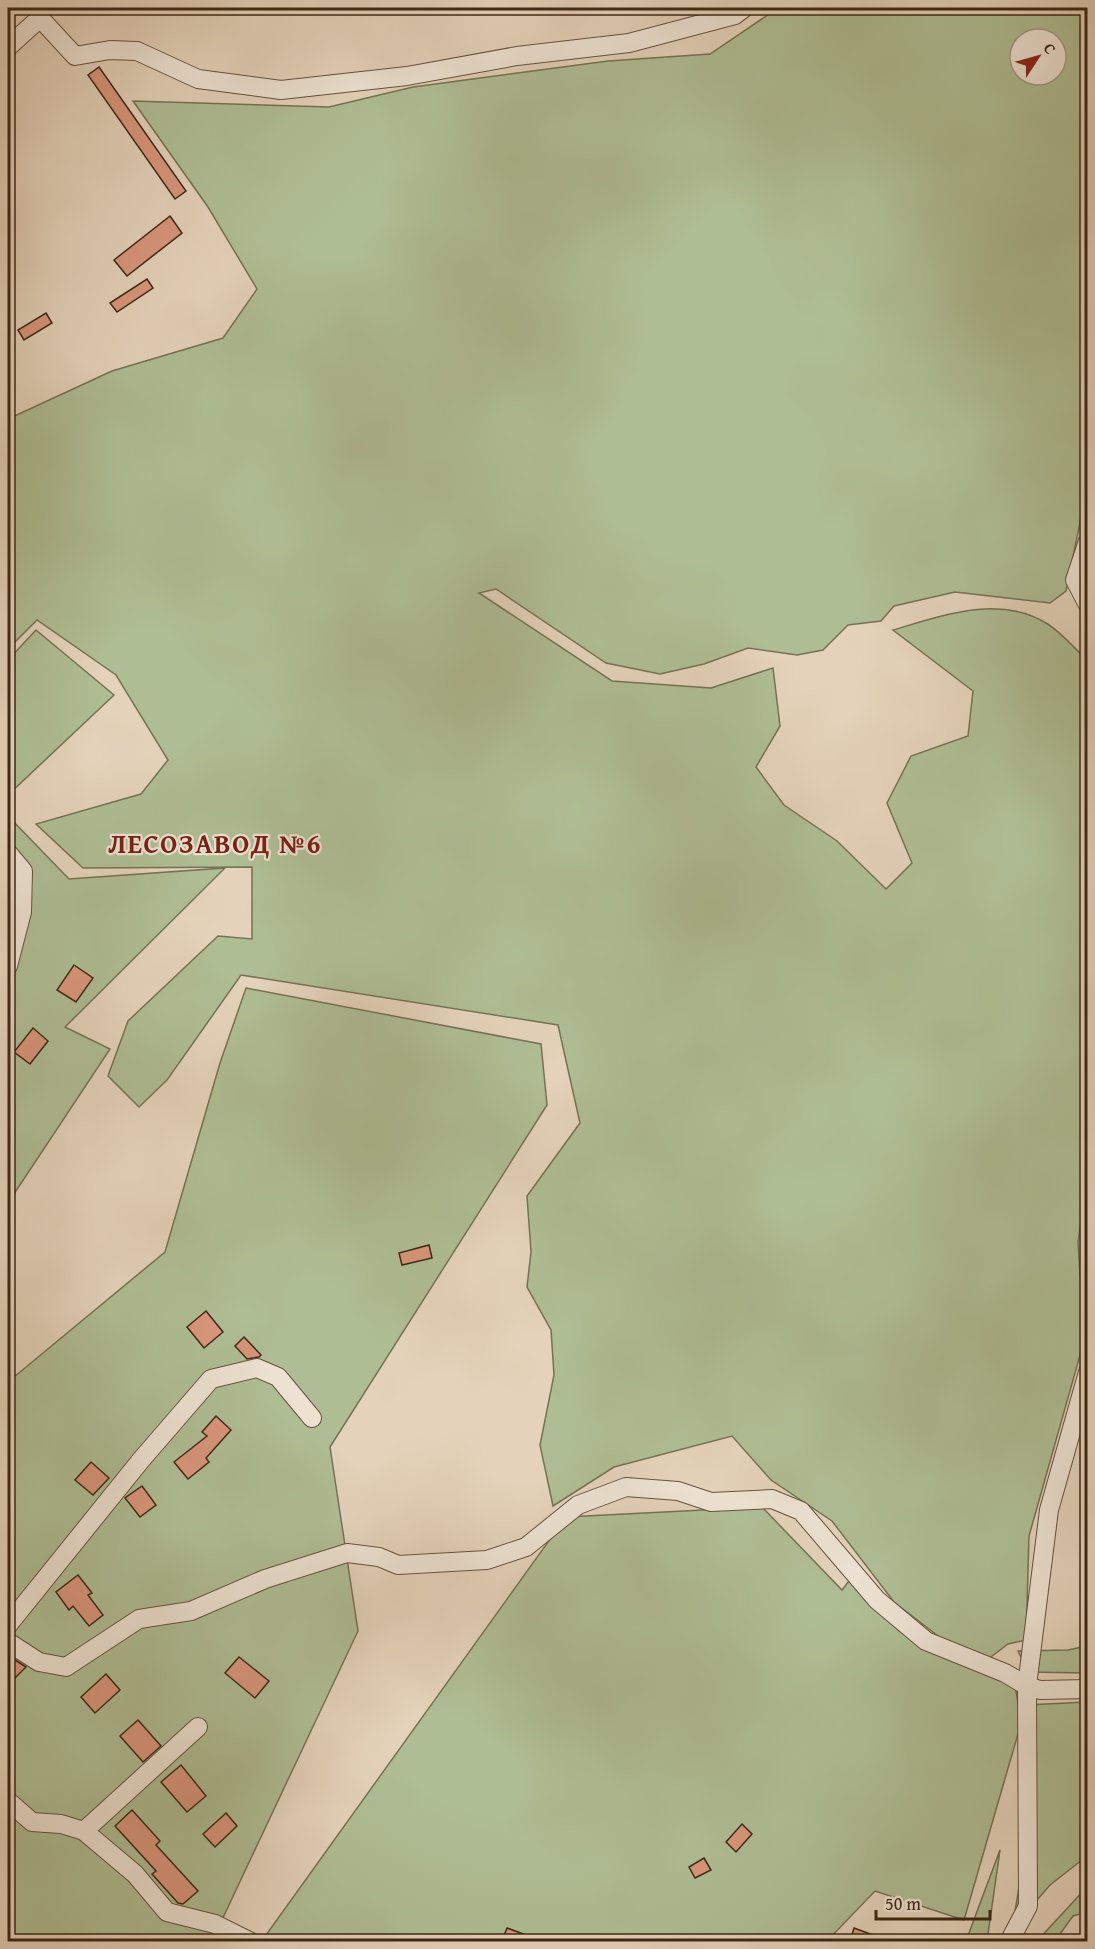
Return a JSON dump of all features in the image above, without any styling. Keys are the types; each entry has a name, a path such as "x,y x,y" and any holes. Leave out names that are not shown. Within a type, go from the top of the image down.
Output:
{"street":[{"path":"8,47 40,18 75,56 110,51 137,51 198,79 281,90 407,76 518,56 629,43 735,15 744,8"},
{"path":"1088,541 1075,580 1088,605"},
{"path":"8,853 23,871 22,912 8,966"},
{"path":"8,1625 141,1460 211,1379 257,1368 278,1377 312,1419"},
{"path":"1009,1941 1028,1906 1027,1686 1049,1510 1088,1372"},
{"path":"8,1642 39,1662 66,1667 139,1619 191,1611 265,1579 347,1552 379,1557 398,1565 487,1560 497,1557 526,1547 578,1505 626,1487 678,1491 711,1502 772,1498 801,1511 877,1600 926,1641 1040,1690 1088,1689"},
{"path":"84,1831 198,1727"},
{"path":"8,1801 32,1822 61,1824 84,1831 135,1874 167,1912 215,1924 251,1941"}],"green space":[{"path":"778,8 1087,8 1088,483 1066,591 1050,603 955,592 894,606 881,621 848,625 823,650 797,655 748,648 704,664 660,674 606,663 496,589 479,593 612,681 711,688 773,668 780,726 756,767 784,805 837,841 886,889 912,863 887,803 911,756 968,736 973,691 893,630 970,610 1009,610 1028,614 1046,623 1062,635 1087,660 1088,1175 1078,1242 1084,1341 1029,1536 1026,1640 1008,1644 987,1660 942,1639 894,1602 832,1521 771,1480 732,1436 614,1467 553,1506 540,1445 554,1375 551,1330 527,1287 531,1252 527,1196 580,1123 558,1025 241,975 167,1080 139,1107 108,1076 128,1021 218,936 252,939 252,867 83,868 36,824 141,794 168,760 116,675 37,620 8,649 8,419 112,371 223,338 257,289 208,207 133,101 329,107 413,87 608,61 710,54"},
{"path":"36,630 114,695 8,795 8,660"},
{"path":"8,816 69,879 225,868 65,1027 110,1049 8,1203"},
{"path":"246,988 541,1044 547,1105 330,1447 358,1631 212,1941 8,1942 8,1382 165,1252 220,1063"},
{"path":"762,1507 842,1590 849,1581 898,1630 939,1654 1015,1685 1021,1722 1026,1705 1087,1702 1087,1856 1050,1885 1012,1929 1019,1887 1020,1727 964,1920 875,1891 827,1941 261,1942 566,1517"},
{"path":"1087,1646 1087,1673 1028,1672 1018,1651 1068,1650"},
{"path":"1000,1850 987,1941 966,1941"},
{"path":"1087,1887 1087,1912 1073,1916 1055,1941 1037,1941"}],"building":[{"path":"99,67 186,191 175,199 88,75"},
{"path":"170,216 182,233 127,276 114,260"},
{"path":"147,279 153,288 117,312 110,303"},
{"path":"46,313 52,323 24,340 18,330"},
{"path":"74,965 93,978 76,1002 57,990"},
{"path":"33,1028 48,1041 30,1064 14,1052"},
{"path":"429,1245 432,1258 402,1265 399,1253"},
{"path":"206,1311 223,1332 204,1348 187,1327"},
{"path":"244,1337 261,1355 259,1357 247,1359 235,1346"},
{"path":"216,1416 231,1430 206,1458 209,1462 188,1479 174,1462 207,1436 202,1432"},
{"path":"91,1462 109,1478 93,1495 75,1480"},
{"path":"142,1486 156,1505 140,1517 125,1498"},
{"path":"78,1575 92,1593 88,1595 103,1615 89,1626 73,1606 69,1610 56,1592"},
{"path":"239,1657 269,1681 255,1698 225,1673"},
{"path":"15,1660 26,1667 8,1685 8,1667"},
{"path":"106,1674 120,1690 95,1713 81,1697"},
{"path":"138,1720 161,1746 143,1762 120,1736"},
{"path":"181,1765 206,1796 187,1812 161,1782"},
{"path":"132,1810 160,1841 156,1845 198,1891 183,1904 178,1903 152,1874 156,1871 115,1826"},
{"path":"226,1813 237,1826 215,1847 203,1834"},
{"path":"742,1824 752,1834 736,1852 726,1842"},
{"path":"704,1858 711,1870 695,1878 689,1867"},
{"path":"507,1928 540,1940 540,1941 502,1941"},
{"path":"854,1928 887,1940 887,1941 850,1941"}],"district":[{"name":"ЛЕСОЗАВОД №6","path":"215,844"}]}
